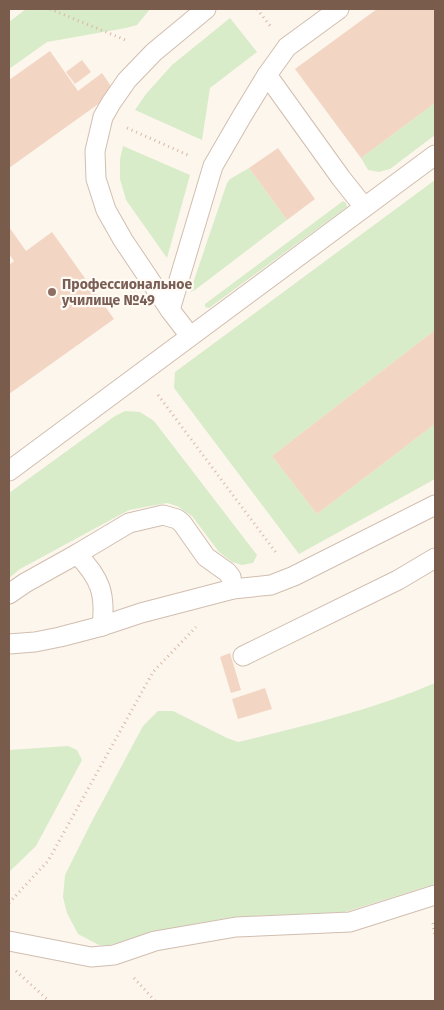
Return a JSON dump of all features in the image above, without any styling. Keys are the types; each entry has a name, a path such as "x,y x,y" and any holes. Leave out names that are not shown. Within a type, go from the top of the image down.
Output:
{"lane":[{"path":"190,336 170,310 123,240 106,210 96,179 95,151 103,117 127,80 154,52 206,9"},
{"path":"170,310 213,166 267,75 287,47 339,9"},
{"path":"267,75 364,207"},
{"path":"9,471 435,155"},
{"path":"9,644 35,642 60,637 102,626 141,612 232,588 271,585 294,576 435,505"},
{"path":"9,594 129,523 164,515 178,519 182,523 206,557 231,577 232,588"},
{"path":"77,554 92,570 100,587 103,604 102,626"},
{"path":"243,656 398,580 435,558"},
{"path":"9,941 90,957 114,955 155,941 236,927 350,922 435,895"}],"path":[{"path":"50,9 154,52"},
{"path":"103,117 175,149"},
{"path":"141,373 294,576"},
{"path":"9,903 48,861 153,672 200,624"},
{"path":"15,970 49,1001"}],"green space":[{"path":"26,9 150,9 137,25 47,42 9,69 9,22"},
{"path":"230,18 257,52 210,88 202,140 135,110 146,94 172,65"},
{"path":"435,103 435,135 390,169 379,172 368,170 361,158"},
{"path":"123,146 190,175 167,258 126,200 120,179 120,159"},
{"path":"249,168 287,220 190,292 227,183 230,179"},
{"path":"435,180 435,330 272,456 317,514 435,424 435,479 299,554 174,388 175,372"},
{"path":"343,201 347,207 209,308 205,307 205,304"},
{"path":"125,411 140,412 154,421 257,555 253,563 242,565 232,562 219,552 192,516 177,506 167,503 129,510 20,569 9,578 9,493 115,416"},
{"path":"435,683 435,884 345,912 233,917 151,932 107,946 99,945 78,934 67,913 63,897 65,875 143,726 158,711 173,711 238,742 363,709"},
{"path":"68,746 77,750 82,760 36,846 9,872 9,750"}],"building":[{"path":"377,9 435,9 435,103 361,158 295,69"},
{"path":"50,51 78,91 102,73 115,92 9,168 9,80"},
{"path":"82,60 91,72 75,84 66,72"},
{"path":"278,148 315,199 287,220 249,168"},
{"name":"Профессиональное училище №49","path":"9,227 26,251 52,232 114,319 9,394 9,265 14,261 9,254"},
{"path":"435,330 435,424 317,514 272,456"},
{"path":"230,653 241,690 231,693 220,657"},
{"path":"265,688 272,709 238,719 232,699"}],"place":[{"name":"Профессиональное училище №49","path":"52,292"}]}
